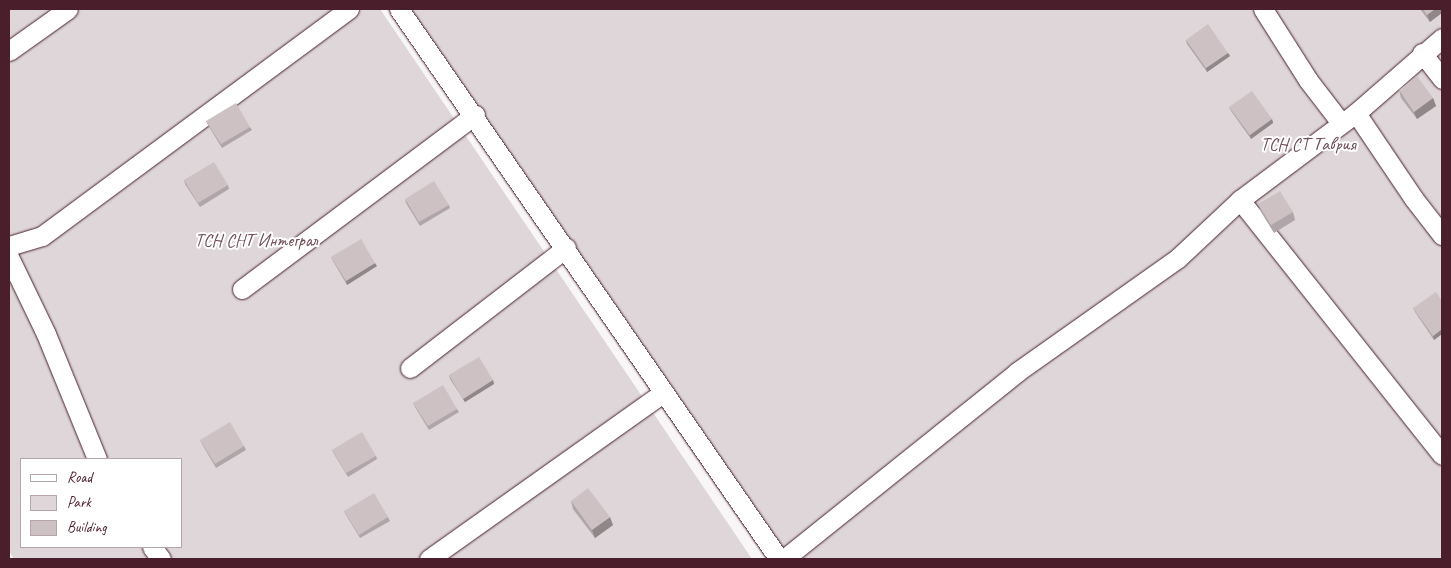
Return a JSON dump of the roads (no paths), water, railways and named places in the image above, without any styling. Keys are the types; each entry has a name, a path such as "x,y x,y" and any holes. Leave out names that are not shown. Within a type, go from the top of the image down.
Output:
{"street":[{"path":"9,51 68,9"},
{"path":"9,246 42,236 349,9"},
{"path":"399,9 475,115 779,559"},
{"path":"1263,9 1308,80 1349,118 1442,235"},
{"path":"784,559 1017,372 1178,258 1240,200 1349,118 1422,53 1442,38"},
{"path":"1422,53 1442,79"},
{"path":"242,289 475,115"},
{"path":"1240,200 1442,455"},
{"path":"410,368 566,248"},
{"path":"9,257 46,334 97,458"},
{"path":"429,559 664,392"},
{"path":"153,548 161,559"}],"park label":[{"name":"ТСН СТ Таврия","path":"1308,144"},
{"name":"ТСН СНТ Интеграл","path":"256,240"}]}
